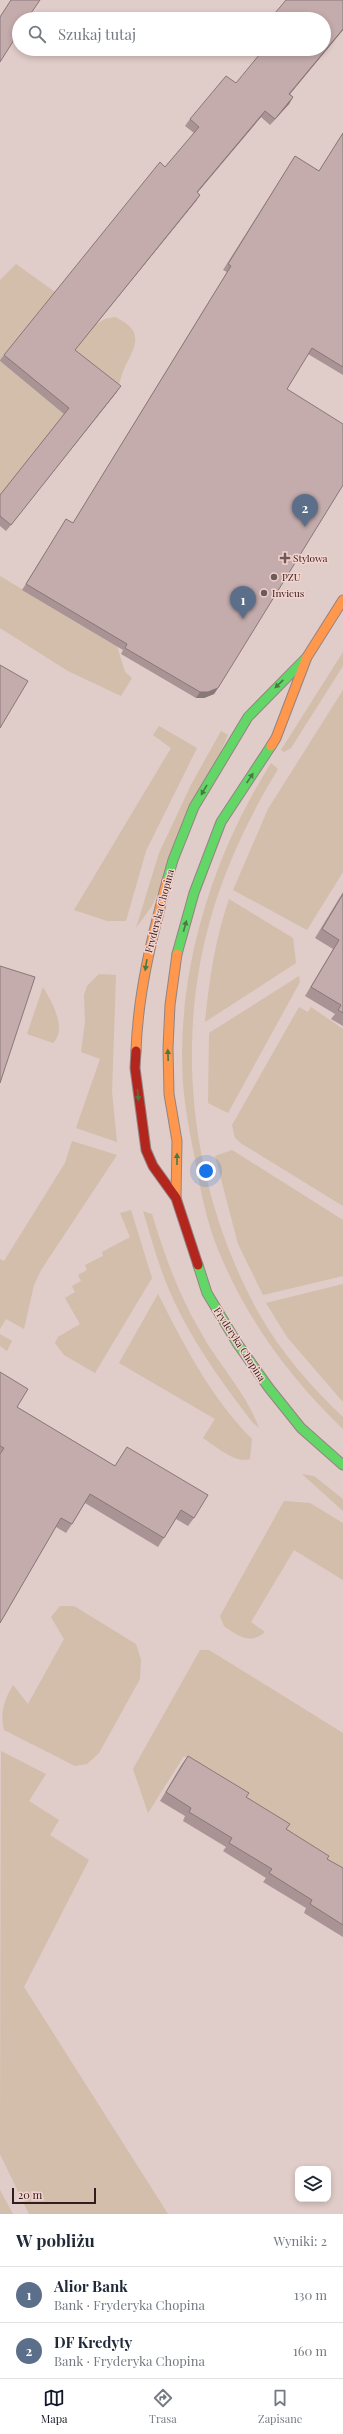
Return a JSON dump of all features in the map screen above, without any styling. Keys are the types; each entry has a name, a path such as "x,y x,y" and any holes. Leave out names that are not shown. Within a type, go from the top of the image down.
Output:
{"street":[{"name":"Fryderyka Chopina","path":"176,1198 177,1141 169,1094 168,1048 175,964 194,893 220,822 276,738 307,657 343,600"},
{"name":"Fryderyka Chopina","path":"307,657 248,717 194,807 173,860 147,958 137,1018 135,1053 140,1116 146,1150 153,1166 176,1198 207,1293 237,1343 269,1388 301,1428 343,1464"}],"shaded area":[{"path":"16,264 55,292 0,360 0,280"},
{"path":"115,317 131,328 135,339 132,353 123,372 116,393 95,376 0,496 0,361 40,394 95,325 105,319"},
{"path":"0,576 117,646 125,672 132,678 121,696 68,671 0,628"},
{"path":"343,652 343,666 291,748 284,752 281,750"},
{"path":"343,690 343,872 307,930 233,890 268,809"},
{"path":"159,726 197,748 146,851 126,921 107,921 74,910 171,748 153,735"},
{"path":"221,731 228,735 152,906 136,928 159,853 192,783"},
{"path":"271,763 278,769 248,822 231,859 211,917 199,967 193,1018 192,1069 196,1119 205,1170 218,1219 236,1266 258,1312 276,1341 319,1393 343,1417 343,1429 304,1388 270,1345 241,1298 228,1273 213,1236 204,1203 186,1111 183,1083 182,1041 192,957 202,916 215,876 231,837 250,799"},
{"path":"229,899 293,938 296,963 205,1022 213,960"},
{"path":"99,974 116,975 112,1092 117,1142 76,1128 100,1059 81,1052 85,1022 84,995 87,986"},
{"path":"299,976 300,982 228,1113 208,1103 209,1033"},
{"path":"43,987 54,1007 59,1022 57,1037 53,1043 27,1034"},
{"path":"299,1007 308,1012 311,1007 343,1029 343,1206 242,1144 235,1138 232,1125"},
{"path":"72,1141 117,1155 41,1270 34,1285 24,1329 6,1319 0,1329 0,1259 4,1261 65,1163"},
{"path":"232,1150 343,1220 343,1276 263,1295 238,1244 215,1156"},
{"path":"131,1210 152,1278 95,1373 64,1355 55,1343 58,1337 80,1324 65,1298 75,1292 72,1286 81,1281 78,1275 87,1270 85,1265 103,1256 102,1252 130,1237 120,1213"},
{"path":"143,1211 152,1214 161,1244 191,1315 206,1342 247,1402 259,1428 253,1423 213,1369 189,1330 169,1290"},
{"path":"343,1284 343,1402 287,1337 266,1303"},
{"path":"158,1294 188,1351 211,1389 237,1423 252,1439 250,1459 244,1460 232,1457 203,1438 215,1419 119,1363"},
{"path":"0,1334 12,1341 7,1351 0,1346"},
{"path":"302,1474 314,1476 343,1499 343,1511"},
{"path":"284,1501 310,1503 343,1523 343,1580 294,1550 251,1622 265,1632 255,1638 244,1638 224,1626 220,1616"},
{"path":"60,1606 74,1606 136,1644 141,1660 140,1679 99,1753 87,1764 75,1766 4,1730 2,1717 7,1696 13,1685 28,1704 64,1639 51,1617"},
{"path":"200,1650 209,1650 343,1733 343,1877 206,1770 184,1756 148,1813 133,1769"},
{"path":"1,1751 46,1774 29,1801 59,1820 50,1835 89,1860 24,1987 168,2214 29,2214 0,2154"},
{"path":"0,2190 13,2214 0,2214"}],"building":[{"path":"11,0 40,0 32,12 12,12 12,43 0,62 0,17"},
{"path":"286,0 343,0 343,29 331,43 331,12 276,12"},
{"path":"258,56 321,56 289,94 293,97 275,119 265,111 197,192 200,195 75,350 121,386 11,525 0,516 0,495 69,408 4,355 160,162 165,167 199,127 190,119 226,76 236,83"},
{"path":"343,133 343,367 312,348 287,389 343,424 343,485 218,688 208,692 200,692 125,648 127,644 26,584 66,519 73,523 231,266 228,264 295,156 319,171"},
{"path":"0,665 28,681 0,728"},
{"path":"343,894 343,1013 338,1010 341,1005 311,987 339,940 322,929"},
{"path":"0,966 35,977 0,1083"},
{"path":"0,1372 28,1389 17,1407 115,1466 127,1447 208,1495 194,1518 181,1510 164,1538 90,1494 72,1524 61,1518 0,1623 0,1454 4,1448 0,1446"},
{"path":"188,1756 249,1793 246,1797 290,1824 286,1829 329,1856 327,1859 343,1868 343,1925 310,1904 312,1900 269,1873 272,1869 229,1843 232,1838 189,1812 191,1808 166,1792"}],"traffic: fast":[{"path":"167,881 173,860 194,807 248,717 307,657"},
{"path":"177,954 194,893 221,822 271,746"},
{"path":"198,1265 207,1293 237,1343 269,1388 301,1428 343,1465"}],"traffic: slow":[{"path":"271,746 276,738 307,657 343,600"},
{"path":"136,1051 137,1029 143,986 151,944 167,881"},
{"path":"176,1198 177,1141 169,1094 168,1048 170,1005 177,954"}],"traffic: jam":[{"path":"136,1051 135,1068 146,1150 153,1166 176,1198 198,1265"}],"place":[{"name":"DF Kredyty","path":"305,527"},
{"name":"Stylowa","path":"285,558"},
{"name":"PZU","path":"274,577"},
{"name":"Invicus","path":"264,593"},
{"name":"Alior Bank","path":"243,619"}]}
